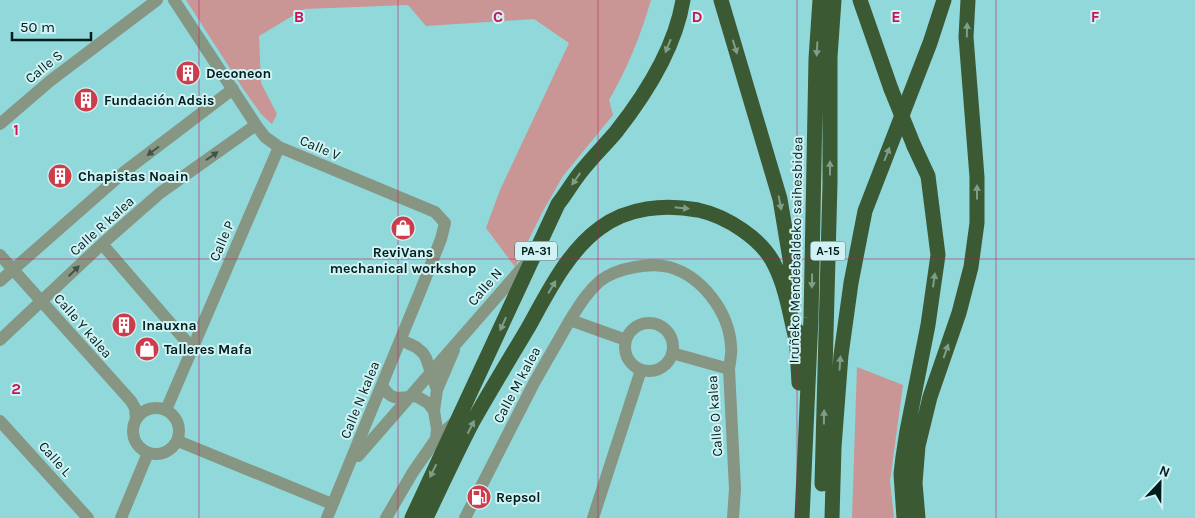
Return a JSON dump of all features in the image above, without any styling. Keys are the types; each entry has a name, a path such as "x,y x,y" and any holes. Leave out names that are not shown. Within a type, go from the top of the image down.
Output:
{"highway":[{"name":"PA-31","path":"412,518 558,204 580,173 620,127 647,89 662,61 674,32 682,0"},
{"path":"721,0 780,199 790,259 799,367 802,518"},
{"name":"Iruñeko Mendebaldeko saihesbidea","path":"802,500 811,318 816,59 820,0"},
{"name":"A-15","path":"822,501 830,183 830,57 834,0"},
{"path":"860,0 891,89 928,176 938,255 928,325 921,431 916,462 915,483 918,518"},
{"path":"832,518 834,447 841,355 851,282 865,211 930,43 944,0"},
{"path":"904,518 901,474 907,431 960,313 971,267 977,222 977,177 966,37 968,0"},
{"path":"426,518 472,424 568,261 601,227 623,216 644,209 665,206 688,208 706,212 738,226 760,244 775,265 796,339"},
{"path":"911,518 908,454 923,397"},
{"path":"822,518 822,501 834,447"}],"street":[{"name":"Calle S","path":"0,124 50,81 157,0"},
{"name":"Calle V","path":"174,0 265,138 279,147 435,212 445,223 441,239 420,292"},
{"name":"Calle R kalea","path":"0,281 124,172 233,89"},
{"name":"Calle R kalea","path":"0,340 102,244 160,193 256,125"},
{"name":"Calle P","path":"166,410 279,147"},
{"path":"102,244 192,348"},
{"name":"Calle N","path":"350,465 407,397 535,252"},
{"name":"Calle Y kalea","path":"0,255 131,401 135,408 136,419"},
{"name":"Calle M kalea","path":"464,518 534,383 570,320 581,303 602,279 623,269 649,265 670,267 688,276 707,290 718,305 728,327 731,346 729,369"},
{"name":"Calle N kalea","path":"327,518 420,292"},
{"path":"570,320 626,340"},
{"path":"651,323 659,325 666,330 670,337 672,353 664,366 649,371 641,370 634,366 626,354 626,340 635,327 651,323"},
{"name":"Calle N","path":"401,340 416,347 423,353 437,390"},
{"name":"Calle N","path":"436,439 437,429 434,410 437,390 458,341"},
{"name":"Calle O kalea","path":"672,353 729,369 734,489 733,518"},
{"path":"593,518 641,370"},
{"path":"382,385 385,391 392,397 398,399 416,396 434,410"},
{"path":"153,408 166,410 178,423 180,432 178,441 173,448 165,453 157,455 148,453 136,443 133,435 136,419 153,408"},
{"path":"386,518 413,472 436,439 458,419"},
{"name":"Calle L","path":"0,420 88,518"},
{"path":"178,441 332,504"},
{"path":"121,518 148,453"}],"shaded area":[{"path":"186,0 651,0 633,52 609,100 613,115 563,176 515,267 486,228 500,190 569,43 534,19 426,26 408,5 304,9 259,36 261,83 277,114 272,124 261,114 244,90"},
{"path":"857,367 903,385 890,481 894,518 852,518"}],"place":[{"name":"Deconeon","path":"188,73"},
{"name":"Fundación Adsis","path":"86,100"},
{"name":"Chapistas Noain","path":"60,176"},
{"name":"ReviVans mechanical workshop","path":"403,228"},
{"name":"Inauxna","path":"124,325"},
{"name":"Talleres Mafa","path":"147,349"},
{"name":"Repsol","path":"479,497"}]}
